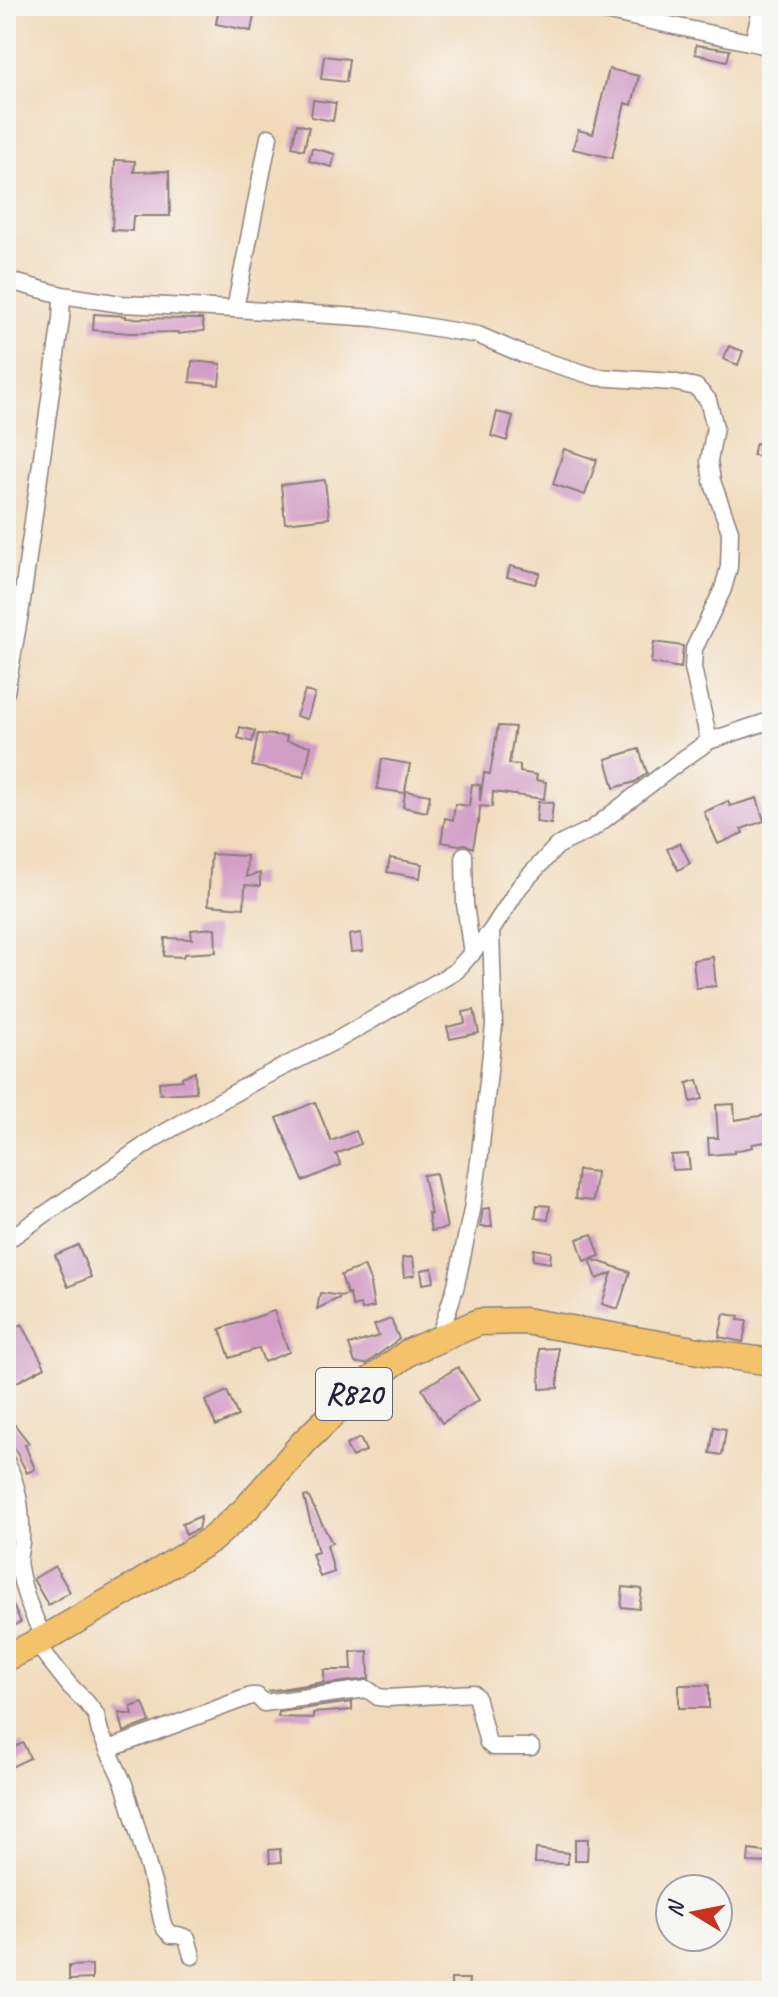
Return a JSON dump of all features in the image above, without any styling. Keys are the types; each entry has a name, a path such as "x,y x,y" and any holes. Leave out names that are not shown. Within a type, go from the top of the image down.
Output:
{"main road":[{"name":"R820","path":"6,1658 132,1588 212,1539 246,1509 304,1442 360,1388 409,1352 479,1322 525,1321 772,1362"}],"street":[{"path":"581,6 772,47"},
{"path":"753,42 762,6"},
{"path":"235,309 269,137"},
{"path":"6,280 62,295 121,304 375,318 478,335 522,354 596,377 673,382 696,387 708,400 715,427 709,461 712,481 730,531 729,567 723,589 694,649 693,668 709,741"},
{"path":"6,692 21,608 62,295"},
{"path":"6,1241 157,1137 257,1080 339,1039 456,971 491,931 520,886 557,846 592,829 709,741 772,720"},
{"path":"464,855 465,904 472,954"},
{"path":"439,1338 456,1285 480,1154 494,1025 491,931"},
{"path":"6,1461 16,1481 20,1504 20,1574 40,1641 70,1686 96,1715 100,1732 124,1784 165,1929 171,1935 187,1938 192,1956"},
{"path":"109,1749 251,1696 257,1696 264,1703 367,1689 378,1697 388,1698 473,1693 488,1743 493,1747 531,1747"}],"building":[{"path":"219,6 256,6 251,31 216,24"},
{"path":"696,45 730,50 727,61 695,54"},
{"path":"324,56 349,59 346,82 321,79"},
{"path":"609,69 639,76 632,105 625,103 612,158 573,149 578,130 593,134"},
{"path":"313,100 336,103 333,121 311,117"},
{"path":"297,124 309,127 304,150 292,147"},
{"path":"312,148 335,154 332,167 309,161"},
{"path":"115,160 135,161 134,172 169,171 170,216 133,216 132,231 112,230"},
{"path":"94,314 126,318 202,319 204,331 178,334 93,330"},
{"path":"729,346 743,351 738,365 723,359"},
{"path":"192,361 221,364 219,385 190,382"},
{"path":"497,412 513,416 507,441 491,436"},
{"path":"756,443 772,446 772,459 753,455"},
{"path":"564,449 597,460 585,495 553,484"},
{"path":"325,480 329,518 285,523 281,485"},
{"path":"510,566 540,573 535,584 507,577"},
{"path":"654,642 683,646 681,668 651,663"},
{"path":"305,691 315,694 307,719 296,716"},
{"path":"498,726 515,727 509,764 520,765 520,772 537,775 536,780 546,782 544,799 493,792 492,807 480,806 473,848 465,844 441,842 445,818 453,820 455,804 469,806 472,784 480,785 480,801 484,773 490,774"},
{"path":"240,727 255,731 252,742 238,738"},
{"path":"258,734 287,736 286,741 311,746 304,777 252,766"},
{"path":"639,749 647,773 635,782 614,788 606,759"},
{"path":"382,759 410,764 405,791 430,795 427,812 403,807 405,793 377,789"},
{"path":"757,798 764,821 741,829 743,833 718,844 704,812 728,801 730,806"},
{"path":"538,802 553,803 551,824 536,822"},
{"path":"680,843 690,863 678,870 667,849"},
{"path":"211,854 247,856 246,877 260,873 260,886 245,885 244,908 208,905"},
{"path":"390,858 422,864 420,878 387,872"},
{"path":"215,928 216,952 184,954 183,957 164,956 165,938 192,939 191,930"},
{"path":"361,933 363,951 351,952 349,935"},
{"path":"713,957 716,986 696,988 693,960"},
{"path":"474,1010 479,1033 450,1039 447,1027 465,1023 463,1012"},
{"path":"195,1072 196,1092 160,1094 159,1082 182,1080 182,1077"},
{"path":"698,1080 703,1099 691,1102 687,1083"},
{"path":"315,1102 331,1141 356,1131 361,1144 336,1154 341,1165 303,1181 277,1118"},
{"path":"734,1104 735,1120 772,1114 772,1141 752,1144 753,1147 734,1153 709,1155 708,1138 718,1138 716,1105"},
{"path":"688,1154 690,1169 672,1170 671,1155"},
{"path":"578,1170 596,1172 593,1201 575,1199"},
{"path":"436,1173 447,1228 431,1231 428,1213 431,1214 423,1175"},
{"path":"537,1205 550,1206 548,1220 535,1218"},
{"path":"490,1208 492,1227 480,1227 483,1209"},
{"path":"592,1234 600,1256 591,1259 630,1272 618,1309 602,1304 612,1273 597,1279 590,1259 584,1261 577,1239"},
{"path":"78,1245 91,1277 68,1287 55,1255"},
{"path":"534,1249 551,1252 550,1263 533,1260"},
{"path":"413,1257 415,1275 404,1277 402,1258"},
{"path":"364,1266 371,1283 374,1307 362,1310 360,1305 353,1307 341,1275"},
{"path":"432,1268 434,1282 423,1284 421,1270"},
{"path":"320,1293 343,1296 317,1309"},
{"path":"274,1311 289,1352 264,1362 259,1348 230,1358 220,1329"},
{"path":"724,1314 739,1316 738,1320 747,1321 743,1342 719,1337"},
{"path":"391,1319 399,1339 366,1364 355,1363 349,1345 379,1336 374,1325"},
{"path":"22,1324 45,1367 6,1388 6,1333"},
{"path":"558,1348 558,1388 540,1389 539,1349"},
{"path":"458,1367 479,1400 442,1423 422,1389"},
{"path":"227,1391 238,1416 216,1426 205,1401"},
{"path":"15,1425 29,1443 25,1445 35,1469 27,1473 6,1432"},
{"path":"714,1427 726,1429 722,1455 710,1453"},
{"path":"360,1438 366,1451 352,1457 346,1445"},
{"path":"308,1496 332,1543 327,1545 334,1572 320,1577 312,1554 318,1552 304,1497"},
{"path":"201,1516 198,1529 186,1535 182,1524"},
{"path":"55,1566 70,1592 48,1605 33,1579"},
{"path":"623,1587 642,1589 639,1609 621,1607"},
{"path":"6,1591 21,1622 6,1629"},
{"path":"368,1651 369,1679 268,1691 324,1682 324,1670 352,1670 351,1652"},
{"path":"679,1685 709,1685 709,1708 679,1708"},
{"path":"352,1702 352,1710 313,1713 313,1718 278,1717 279,1712"},
{"path":"143,1703 150,1722 124,1732 119,1713 133,1715 131,1707"},
{"path":"23,1743 30,1758 9,1768 6,1751"},
{"path":"575,1839 588,1839 587,1860 575,1860"},
{"path":"280,1849 281,1862 270,1863 269,1850"},
{"path":"536,1849 568,1853 568,1864 535,1863"},
{"path":"749,1850 772,1853 772,1863 748,1862"},
{"path":"92,1965 92,1979 69,1980 69,1966"},
{"path":"451,1979 469,1979 468,1991 451,1991"}]}
